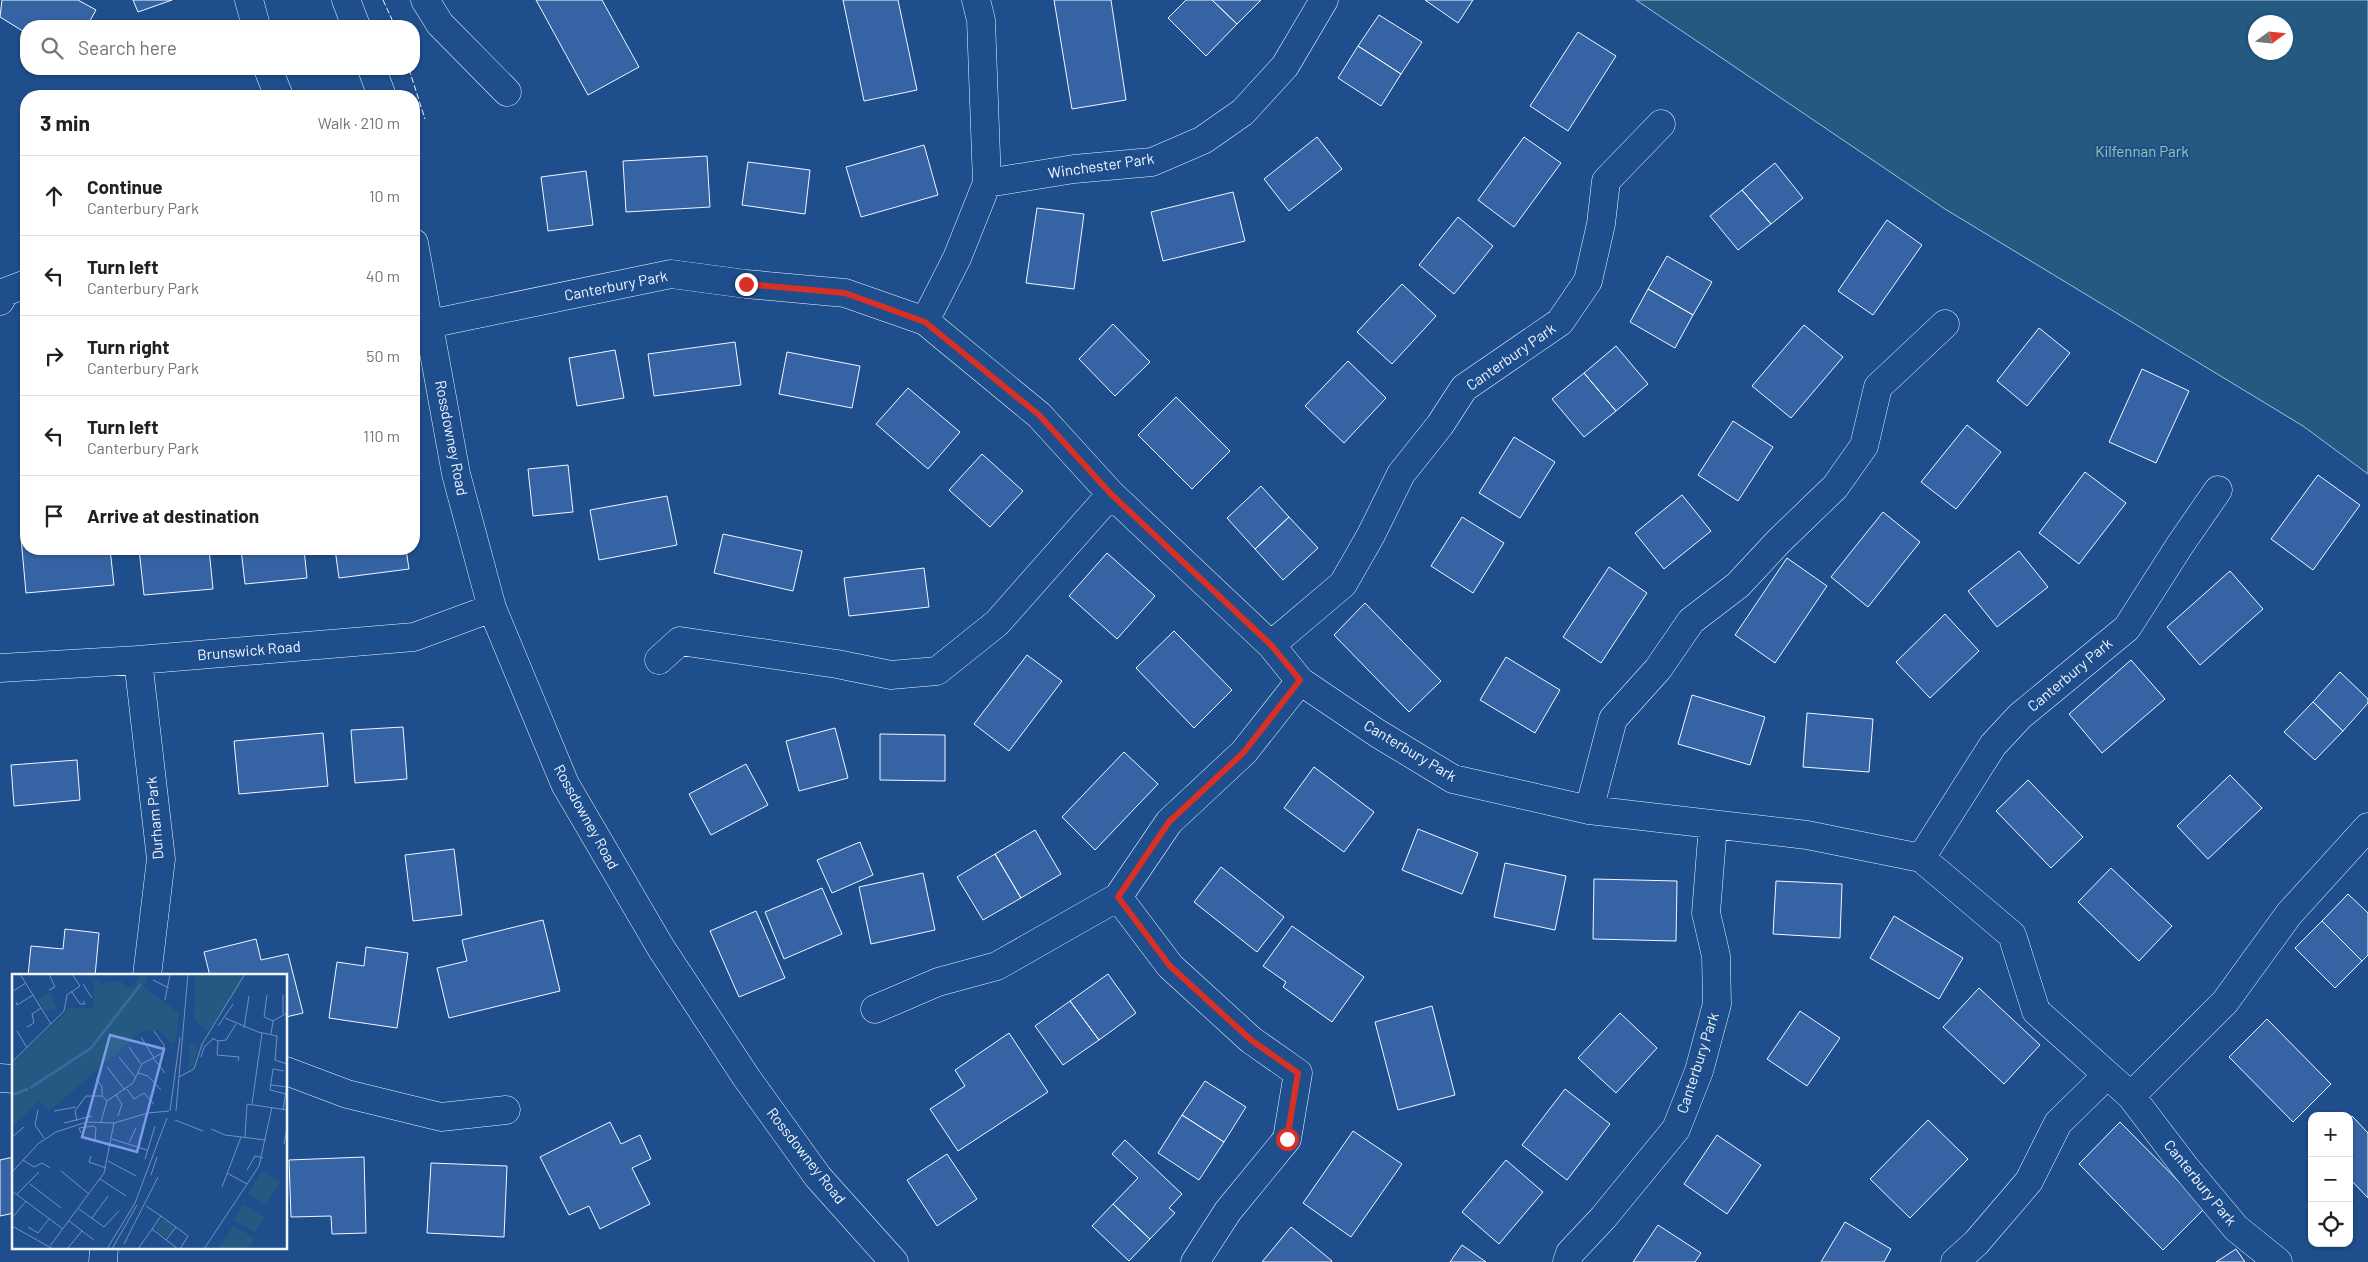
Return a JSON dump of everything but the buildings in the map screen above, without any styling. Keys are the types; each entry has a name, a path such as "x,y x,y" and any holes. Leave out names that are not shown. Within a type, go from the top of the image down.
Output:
{"street":[{"path":"248,0 254,20"},
{"path":"346,0 354,20"},
{"path":"425,0 440,24 507,92"},
{"path":"925,322 957,258 987,183 981,20 976,0"},
{"name":"Winchester Park","path":"987,183 1074,169 1152,162 1203,140 1243,112 1285,66 1324,0"},
{"path":"270,75 277,90"},
{"path":"374,75 380,90"},
{"name":"Canterbury Park","path":"1271,645 1343,584 1371,535 1401,474 1440,425 1464,388 1560,322 1588,281 1601,224 1606,180 1661,124"},
{"name":"Canterbury Park","path":"429,324 670,274 746,284 845,293 925,322 1039,415 1111,494 1271,645 1300,680 1377,733 1453,779 1589,810 1807,835 1921,858 2012,935 2036,1011 2131,1096 2185,1167 2236,1228 2278,1262"},
{"name":"Rossdowney Road","path":"420,275 456,474 492,608 565,784 661,948 746,1077 818,1177 894,1262"},
{"path":"0,301 5,292 20,286"},
{"path":"1589,810 1613,719 1658,669 1691,620 1738,585 1779,541 1835,487 1864,446 1878,387 1945,324"},
{"name":"Canterbury Park","path":"1921,858 1992,745 2020,716 2127,628 2218,490"},
{"path":"659,660 680,641 782,658 838,664 891,675 937,671 997,623 1111,494"},
{"name":"Brunswick Road","path":"0,668 138,660 414,637 492,608"},
{"name":"Durham Park","path":"138,660 161,859 147,974"},
{"path":"875,1009 938,982 997,966 1118,897 1169,822 1244,752 1300,680"},
{"name":"Canterbury Park","path":"1567,1262 1570,1253 1603,1218 1676,1129 1699,1070 1717,1004 1716,956 1706,914 1713,825"},
{"path":"2131,1096 2226,1002 2289,914 2368,827"},
{"path":"1118,897 1170,966 1251,1040 1298,1073 1287,1139 1228,1211 1196,1262"},
{"path":"288,1072 347,1094 442,1117 506,1110"},
{"path":"1955,1262 1976,1243 2029,1181 2058,1123 2107,1074"}],"green space":[{"name":"Kilfennan Park","path":"1636,0 2368,0 2368,474 2303,426 1945,209"}],"fence":[{"path":"383,0 392,20"},
{"path":"411,75 416,90"},
{"path":"420,103 425,119"}],"route":[{"path":"746,284 845,293 925,322 1039,415 1111,494 1271,645 1300,680 1244,752 1169,822 1118,897 1170,966 1251,1040 1298,1073 1287,1139"}]}
